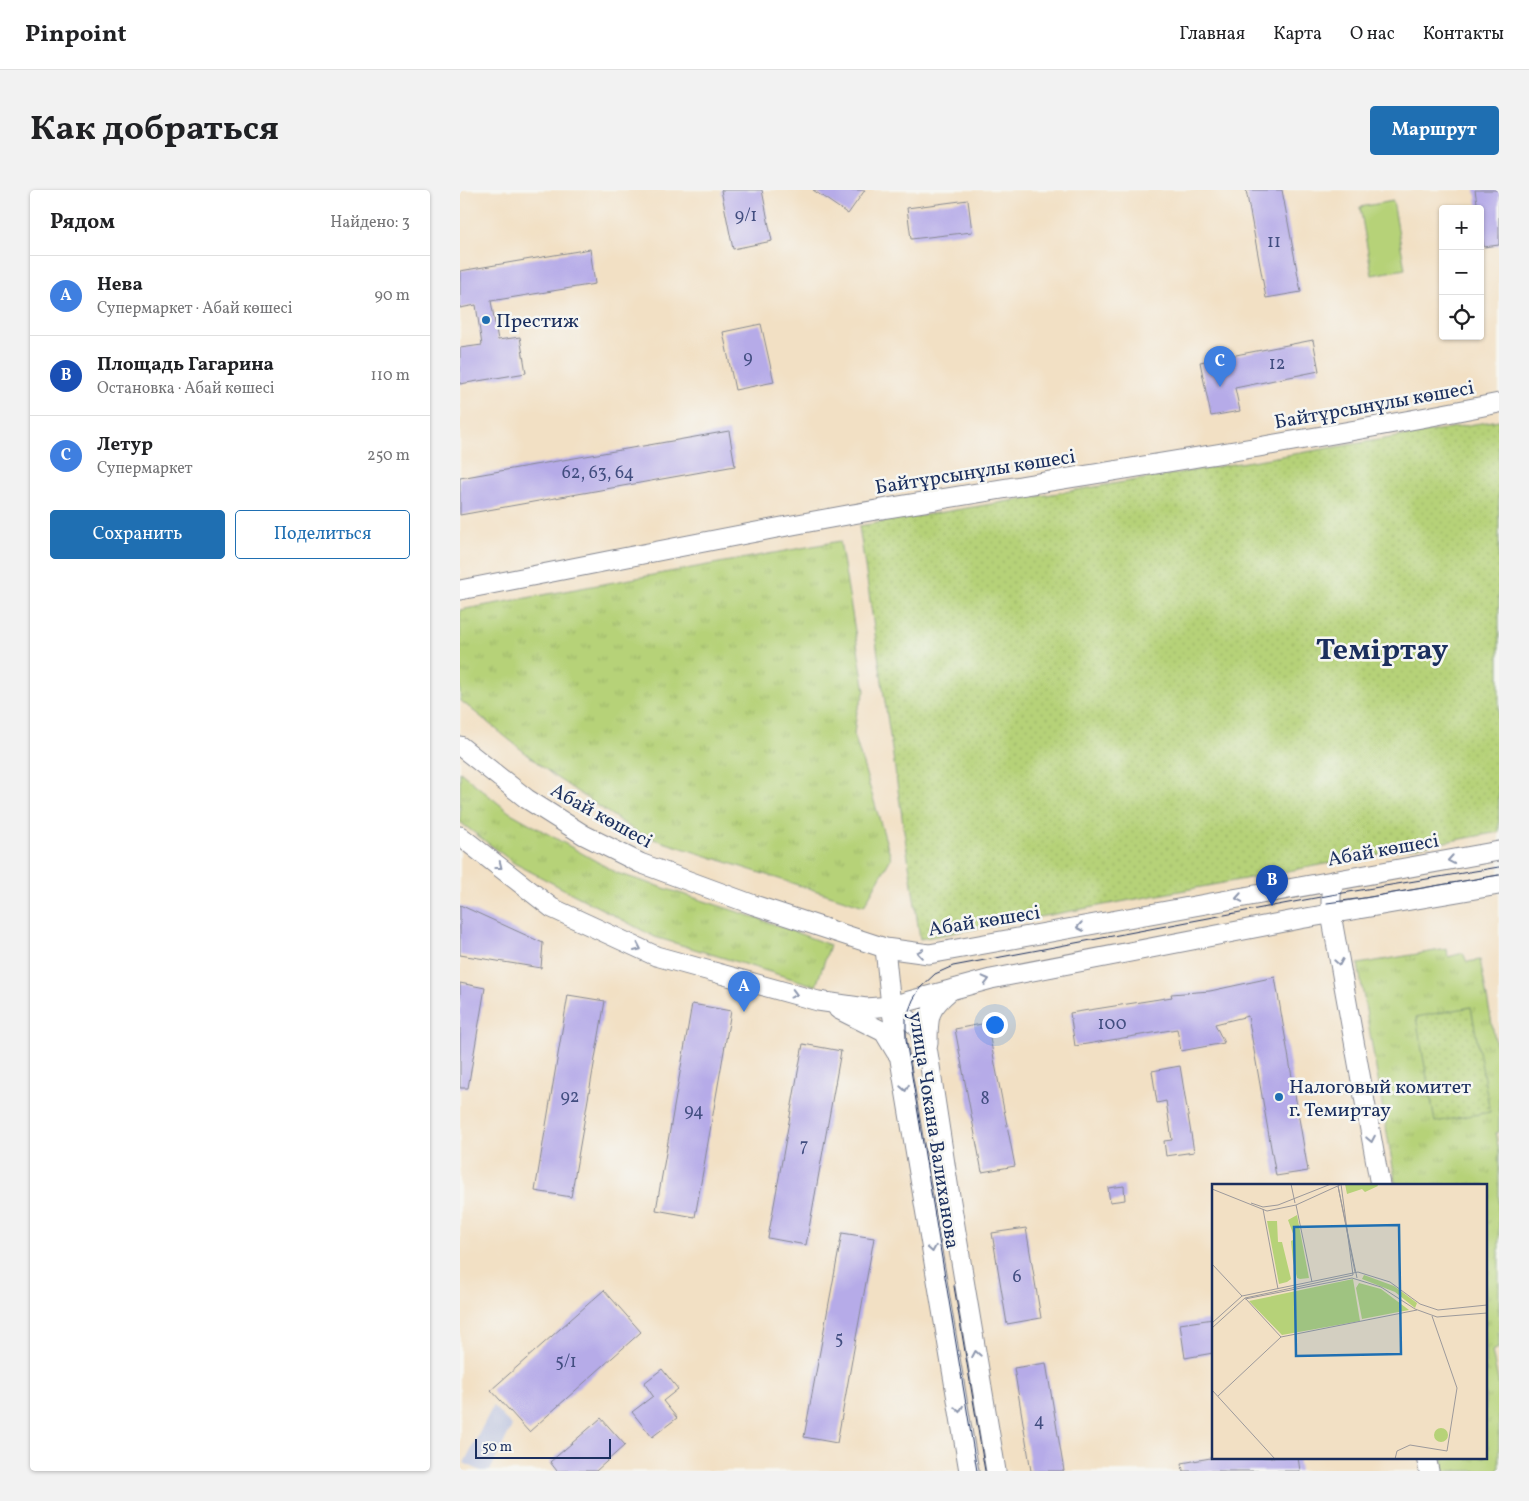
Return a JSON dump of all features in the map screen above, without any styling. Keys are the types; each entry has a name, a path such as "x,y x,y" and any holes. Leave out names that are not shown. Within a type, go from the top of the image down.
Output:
{"street":[{"name":"Байтұрсынұлы көшесі","path":"460,590 843,516 1415,421 1499,404"},
{"name":"Абай көшесі","path":"460,746 527,799 584,835 640,863 754,905 885,948 929,954 1499,851"},
{"path":"460,836 552,908 656,956 818,1001 866,1008 891,1006 998,978 1300,919 1499,885"},
{"path":"1334,881 1331,895 1331,914 1380,1184"},
{"path":"885,948 891,1006"},
{"path":"928,1053 928,1025 931,1010 951,990"},
{"path":"818,1001 884,1032 900,1058"},
{"name":"улица Чокана Валиханова","path":"891,1006 918,1027 928,1053 996,1471"},
{"name":"улица Чокана Валиханова","path":"891,1006 969,1471"},
{"path":"1426,1458 1429,1471"}],"shaded area":[{"path":"493,1406 512,1426 490,1471 481,1471 464,1463"}],"green space":[{"path":"1393,201 1405,269 1372,275 1360,207"},
{"path":"1499,420 1499,832 920,939 859,526"},
{"path":"840,541 865,691 857,711 854,734 891,858 864,906 641,835 554,776 460,700 460,610"},
{"path":"460,772 509,812 617,873 757,918 830,945 816,986 655,937 514,863 460,822"},
{"path":"1447,949 1448,957 1463,953 1467,962 1480,960 1499,1061 1499,1132 1496,1133 1499,1152 1499,1348 1492,1351 1499,1385 1499,1471 1444,1471 1442,1458 1486,1458 1486,1184 1396,1184 1358,964"},
{"path":"1471,1007 1490,1112 1435,1122 1416,1017"}],"building":[{"path":"721,190 762,190 772,241 733,249"},
{"path":"813,190 865,190 848,214"},
{"path":"1246,190 1282,190 1301,292 1266,298"},
{"path":"1475,190 1499,190 1499,245 1484,247 1484,205 1477,205"},
{"path":"968,200 972,232 911,239 907,208"},
{"name":"Престиж","path":"590,249 595,284 491,301 498,340 520,337 526,373 460,384 460,348 482,345 476,305 460,308 460,271"},
{"path":"761,324 774,382 735,390 723,332"},
{"path":"1313,340 1319,371 1235,388 1240,411 1211,416 1200,362"},
{"path":"729,431 735,466 460,515 460,478"},
{"path":"460,905 543,943 541,968 460,955"},
{"path":"1275,977 1308,1171 1276,1176 1248,1016 1215,1024 1224,1043 1181,1051 1177,1029 1075,1046 1070,1013 1172,997 1171,994 1210,991"},
{"path":"460,983 485,988 468,1088 460,1088"},
{"path":"568,995 605,1001 571,1197 535,1191"},
{"path":"692,1004 731,1011 695,1217 656,1210"},
{"path":"987,1023 1015,1166 982,1172 955,1029"},
{"path":"803,1044 841,1051 806,1245 768,1238"},
{"path":"1180,1066 1194,1152 1166,1156 1164,1141 1172,1140 1166,1101 1157,1103 1152,1071"},
{"path":"1124,1186 1125,1200 1110,1202 1108,1188"},
{"path":"1026,1228 1041,1318 1007,1324 992,1233"},
{"path":"842,1233 874,1238 837,1443 804,1437"},
{"path":"604,1290 641,1332 529,1432 491,1390"},
{"path":"1212,1319 1212,1353 1185,1358 1180,1324"},
{"path":"1046,1363 1064,1471 1031,1471 1014,1368"},
{"path":"662,1369 678,1389 663,1401 677,1418 652,1437 632,1412 653,1396 644,1383"},
{"path":"601,1418 625,1445 596,1471 557,1471 550,1462"},
{"path":"1212,1458 1298,1458 1300,1471 1183,1471 1182,1463"}],"tram line":[{"path":"977,1471 906,1040 906,1018 920,988 935,974 953,966 1331,895 1499,867"},
{"path":"1327,903 1499,875"},
{"path":"954,1286 985,1471"}],"place":[{"name":"Престиж","path":"486,320"},
{"name":"Летур","path":"1220,387"},
{"name":"Площадь Гагарина","path":"1272,906"},
{"name":"Нева","path":"744,1012"},
{"name":"Налоговый комитет г. Темиртау","path":"1279,1097"}],"district":[{"name":"Теміртау","path":"1382,649"}]}
